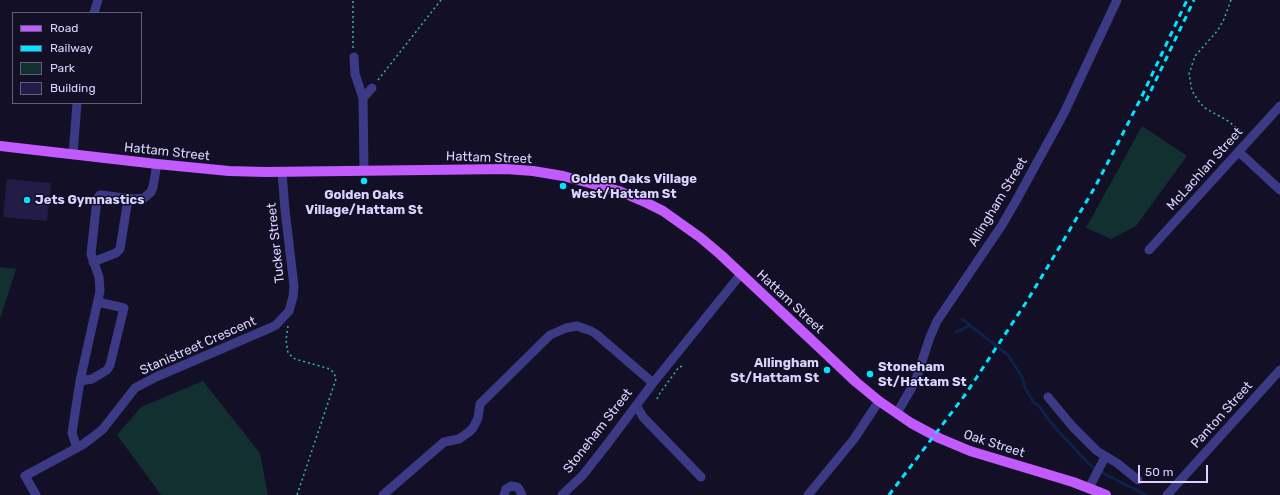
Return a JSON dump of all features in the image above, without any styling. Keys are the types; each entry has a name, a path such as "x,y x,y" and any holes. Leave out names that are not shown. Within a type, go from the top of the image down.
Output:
{"main road":[{"name":"Hattam Street","path":"0,146 229,171 282,172 506,169 563,176 602,186 635,197 663,211 701,238 856,382 897,414"},
{"name":"Oak Street","path":"897,414 935,436 959,447 1073,482 1106,495"}],"street":[{"path":"94,12 98,0"},
{"name":"Allingham Street","path":"897,414 917,378 930,337 937,321 1002,225 1017,199 1064,113 1117,0"},
{"path":"354,58 355,74 363,98 364,170"},
{"path":"363,98 372,88"},
{"path":"73,155 77,104"},
{"name":"McLachlan Street","path":"1149,250 1280,106"},
{"path":"1239,152 1280,190"},
{"path":"77,448 72,433 80,381 98,302 100,285 91,254 98,197 100,195 140,199 151,192 155,182 157,164"},
{"name":"Tucker Street","path":"282,172 294,286 294,297 288,312"},
{"path":"93,262 116,253 120,249 128,198"},
{"name":"Stoneham Street","path":"562,495 583,475 634,407 741,274"},
{"path":"80,381 92,379 107,370 110,365 124,308 98,302"},
{"name":"Stanistreet Crescent","path":"36,495 25,476 77,448 103,429 135,388 144,382 264,331 276,325 288,312"},
{"path":"383,495 444,442 459,439 473,428 478,418 480,404 550,335 571,326 585,328 596,334 653,383"},
{"name":"Panton Street","path":"1167,495 1280,370"},
{"path":"1048,397 1072,426 1096,451 1117,463 1138,480"},
{"path":"808,495 854,439 879,401"},
{"path":"634,407 639,410 643,418 701,477"},
{"path":"1089,488 1105,457"},
{"path":"504,495 506,489 511,486 520,489 522,495"}],"path":[{"path":"353,0 354,58"},
{"path":"372,88 441,0"},
{"path":"1230,0 1224,19 1218,30 1195,56 1189,74 1190,83 1192,91 1205,108 1232,124 1250,140"},
{"path":"288,312 289,321 286,340 288,354 294,360 330,369 334,373 336,379 297,495"},
{"path":"657,399 679,367 683,366"}],"green space":[{"path":"1142,126 1187,156 1136,226 1111,239 1086,228"},
{"path":"0,267 16,269 0,319"},
{"path":"203,381 260,453 268,495 161,495 117,435 141,407"}],"building":[{"name":"Jets Gymnastics","path":"7,179 51,183 47,221 3,217"}],"waterway":[{"path":"962,319 1008,355 1022,377 1026,390 1033,402 1039,406 1051,423 1095,469"},
{"path":"956,332 969,326"},
{"path":"1101,472 1146,495"}],"railway":[{"path":"889,495 965,395 1027,301 1062,243 1095,187 1118,143 1187,0"},
{"path":"1146,101 1194,0"}],"place":[{"name":"Golden Oaks Village/Hattam St","path":"364,181"},
{"name":"Golden Oaks Village West/Hattam St","path":"563,186"},
{"name":"Jets Gymnastics","path":"27,200"},
{"name":"Allingham St/Hattam St","path":"827,370"},
{"name":"Stoneham St/Hattam St","path":"870,374"}]}
